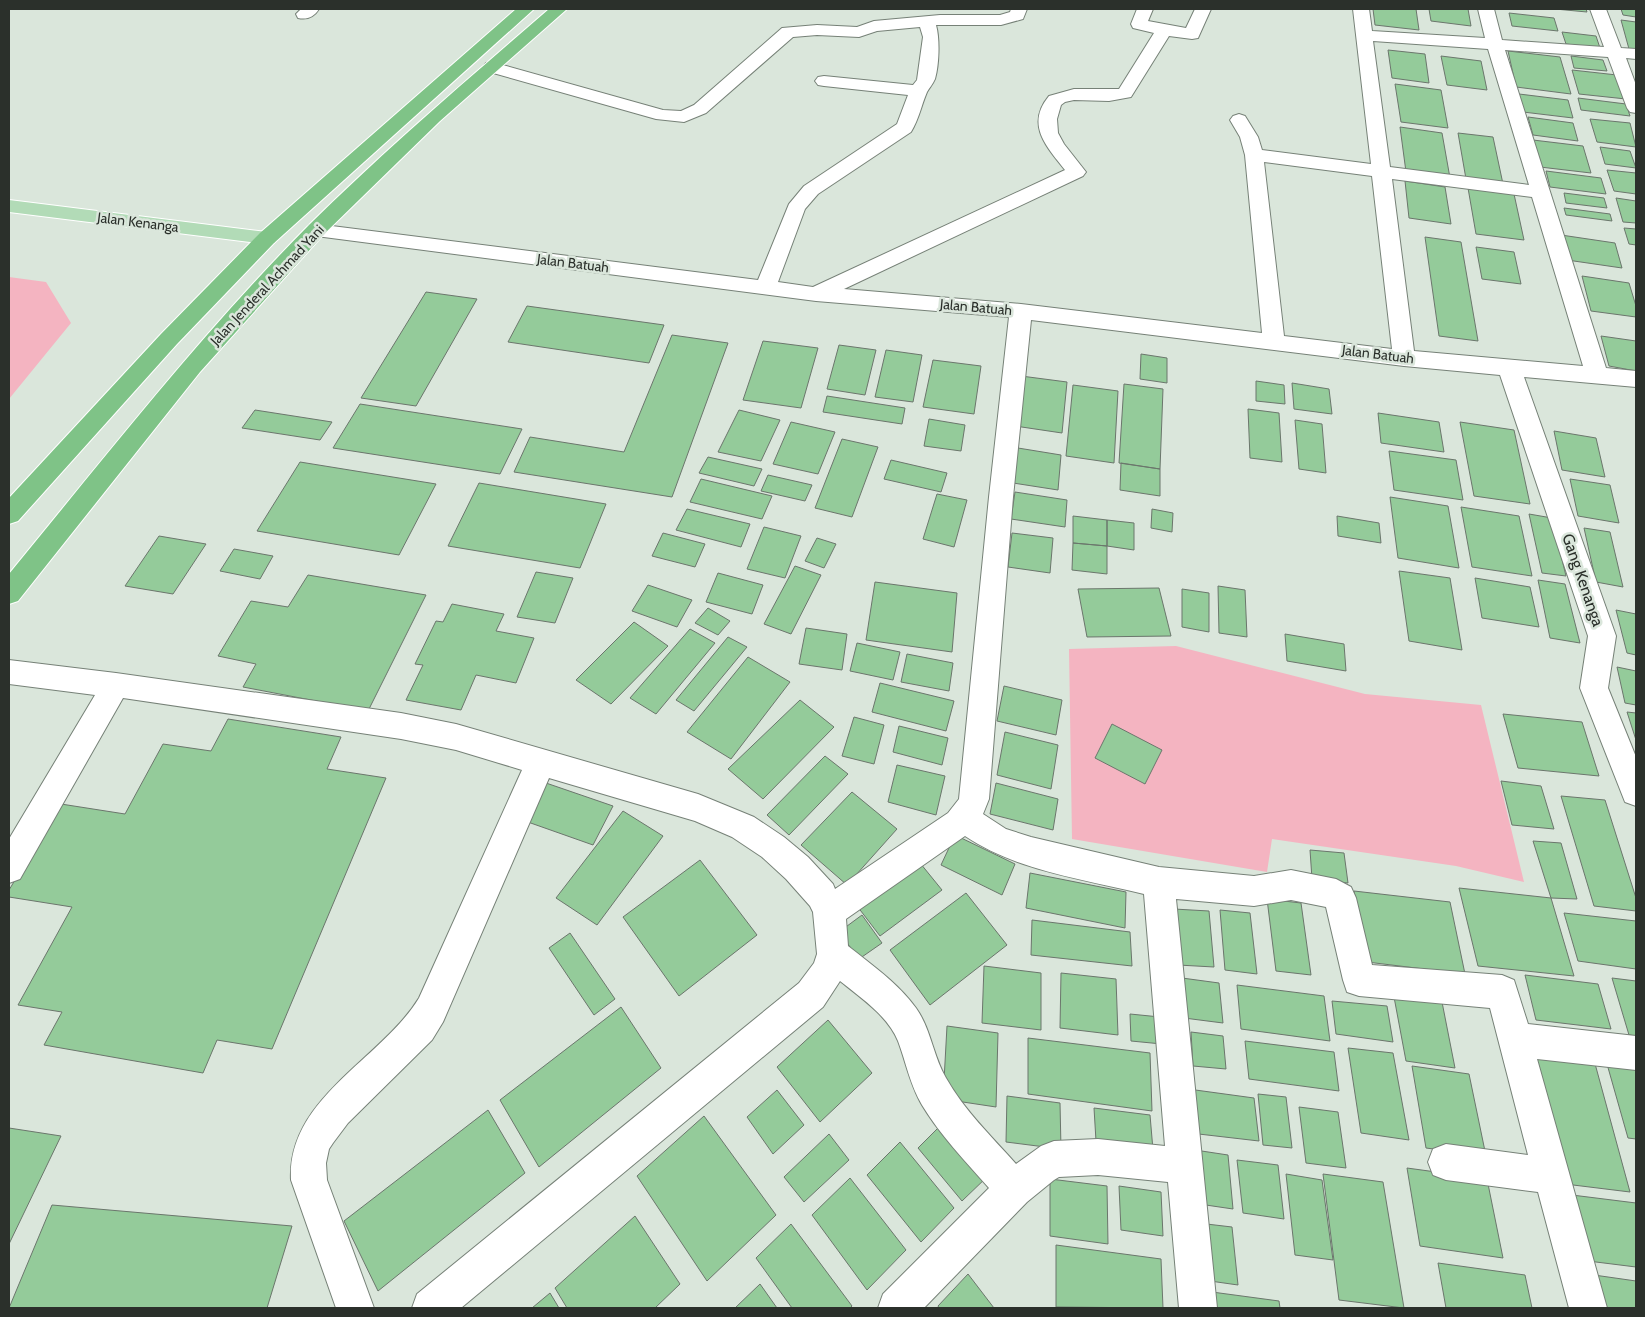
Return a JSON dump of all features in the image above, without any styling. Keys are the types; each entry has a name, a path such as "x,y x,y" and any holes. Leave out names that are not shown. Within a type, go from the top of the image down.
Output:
{"highway":[{"name":"Jalan Jenderal Achmad Yani","path":"9,514 169,339 268,238 426,95 526,9"},
{"name":"Jalan Jenderal Achmad Yani","path":"9,594 192,366 316,230 434,117 559,9"}],"main road":[{"name":"Jalan Kenanga","path":"9,206 268,238"}],"street":[{"path":"492,67 662,115 684,116 700,109 788,32 817,30 859,32 874,26 933,17 1001,20 1017,16 1019,9"},
{"path":"1144,9 1139,24 1192,34 1203,9"},
{"path":"1361,9 1404,358"},
{"path":"1486,9 1495,44 1597,375"},
{"path":"1598,9 1636,108"},
{"path":"817,30 831,16"},
{"path":"765,288 796,208 811,190 904,128 909,120 918,91 926,80 933,17"},
{"path":"1076,172 1048,133 1048,113 1051,106 1059,98 1125,93 1164,30"},
{"path":"1363,35 1636,54"},
{"path":"824,81 918,91"},
{"path":"1239,120 1249,137 1254,156 1274,341"},
{"path":"1254,156 1540,192"},
{"path":"816,294 1076,172 1093,160"},
{"name":"Jalan Batuah","path":"316,230 816,294 1021,311 1404,358 1636,379"},
{"path":"829,912 938,836 959,824 969,812 974,799 1001,497 1021,311"},
{"name":"Gang Kenanga","path":"1508,367 1602,636 1602,652 1593,678 1594,688 1636,792"},
{"path":"9,672 116,685 401,726 456,738 698,808 744,828 773,847 797,868 822,895 829,912 833,954 827,972 811,995 431,1308"},
{"path":"9,868 116,685"},
{"path":"355,1308 309,1180 308,1163 312,1144 336,1111 420,1028 431,1010 506,837 542,762"},
{"path":"964,818 997,840 1031,852 1159,882 1254,891 1291,885 1336,894 1340,898 1359,980 1502,992 1588,1308"},
{"path":"1159,882 1198,1308"},
{"path":"833,954 871,986 899,1014 910,1030 918,1054 937,1097 1014,1189"},
{"path":"1514,1040 1636,1053"},
{"path":"897,1308 1014,1189 1054,1159 1098,1157 1185,1166"},
{"path":"1446,1162 1552,1176"}],"shaded area":[{"path":"9,277 46,282 71,323 9,399"},
{"path":"1176,646 1365,694 1481,705 1524,882 1456,866 1272,839 1267,872 1072,839 1069,649"}],"building":[{"path":"1373,9 1416,9 1419,30 1375,25"},
{"path":"1429,9 1468,9 1471,26 1431,21"},
{"path":"1555,9 1586,9 1587,12"},
{"path":"1621,9 1636,9 1636,17 1623,15"},
{"path":"1509,13 1554,18 1558,31 1512,26"},
{"path":"1621,20 1636,22 1636,50 1629,49"},
{"path":"1562,32 1596,36 1600,48 1566,44"},
{"path":"1388,50 1425,54 1429,83 1392,78"},
{"path":"1508,51 1560,57 1571,94 1516,87"},
{"path":"1441,56 1481,61 1487,90 1447,85"},
{"path":"1571,56 1603,60 1607,71 1574,68"},
{"path":"1572,70 1617,75 1626,99 1579,94"},
{"path":"1395,84 1441,90 1448,128 1401,122"},
{"path":"1519,94 1568,100 1573,118 1523,112"},
{"path":"1578,98 1626,104 1630,116 1581,110"},
{"path":"1528,117 1573,123 1578,141 1533,135"},
{"path":"1590,119 1630,123 1636,147 1597,142"},
{"path":"1400,127 1442,133 1450,178 1406,172"},
{"path":"1458,133 1493,137 1503,184 1466,179"},
{"path":"1533,140 1583,146 1591,173 1540,167"},
{"path":"1600,147 1630,151 1636,168 1605,164"},
{"path":"1607,170 1636,173 1636,194 1614,191"},
{"path":"1546,171 1601,178 1606,194 1550,187"},
{"path":"1405,181 1445,187 1451,224 1409,218"},
{"path":"1468,188 1514,194 1524,240 1476,234"},
{"path":"1564,193 1604,198 1607,208 1566,203"},
{"path":"1616,198 1636,201 1636,223 1623,222"},
{"path":"1564,208 1610,214 1612,221 1566,215"},
{"path":"1624,228 1636,229 1636,245 1629,244"},
{"path":"1561,235 1615,243 1622,268 1567,260"},
{"path":"1425,237 1461,242 1478,341 1439,336"},
{"path":"1476,247 1514,252 1521,284 1482,279"},
{"path":"1582,276 1629,283 1636,306 1636,317 1591,311"},
{"path":"426,292 477,299 416,406 361,398"},
{"path":"527,306 664,325 649,363 508,342"},
{"path":"672,335 728,343 672,497 514,472 530,437 624,452"},
{"path":"1601,336 1636,341 1636,371 1609,366"},
{"path":"763,341 818,348 801,408 743,400"},
{"path":"839,345 876,350 865,395 827,389"},
{"path":"886,350 922,355 913,402 875,397"},
{"path":"1141,354 1167,358 1167,383 1140,379"},
{"path":"933,360 981,366 974,414 923,407"},
{"path":"1021,376 1067,382 1062,433 1015,426"},
{"path":"1256,381 1284,385 1285,404 1256,401"},
{"path":"1292,383 1329,389 1332,414 1294,409"},
{"path":"1124,384 1163,389 1160,469 1119,463"},
{"path":"1073,385 1118,391 1114,463 1066,456"},
{"path":"827,396 905,408 902,424 823,412"},
{"path":"360,404 522,429 500,474 333,448"},
{"path":"1248,409 1279,413 1282,462 1250,458"},
{"path":"255,410 332,422 320,440 242,428"},
{"path":"739,410 780,420 761,461 718,452"},
{"path":"1378,413 1439,422 1444,452 1381,443"},
{"path":"929,419 965,425 961,451 924,446"},
{"path":"1295,420 1322,424 1326,473 1299,469"},
{"path":"791,422 835,432 818,474 773,464"},
{"path":"1460,422 1514,430 1530,504 1474,496"},
{"path":"1554,431 1596,438 1605,477 1562,470"},
{"path":"842,439 878,447 852,517 815,508"},
{"path":"1018,448 1061,455 1058,490 1013,483"},
{"path":"1389,451 1456,460 1463,500 1394,490"},
{"path":"708,457 762,469 754,486 699,473"},
{"path":"891,460 947,473 941,492 884,479"},
{"path":"300,462 436,484 399,555 257,531"},
{"path":"1121,463 1160,469 1160,496 1120,490"},
{"path":"768,475 812,485 805,501 761,491"},
{"path":"701,479 772,496 762,519 690,502"},
{"path":"1570,479 1610,485 1619,523 1578,516"},
{"path":"479,483 606,504 580,568 448,546"},
{"path":"1015,492 1067,500 1065,527 1011,519"},
{"path":"937,494 967,500 954,547 923,539"},
{"path":"1390,497 1448,506 1459,568 1398,558"},
{"path":"1461,507 1519,516 1532,576 1472,567"},
{"path":"687,509 750,524 741,547 676,530"},
{"path":"1152,509 1173,513 1172,532 1151,528"},
{"path":"1529,514 1552,518 1566,576 1542,573"},
{"path":"1073,516 1107,520 1107,546 1073,543"},
{"path":"1337,516 1379,523 1381,543 1338,536"},
{"path":"1107,520 1134,523 1134,550 1107,546"},
{"path":"764,527 801,536 785,578 747,569"},
{"path":"1584,528 1610,532 1623,587 1596,582"},
{"path":"663,533 705,544 695,567 652,556"},
{"path":"1012,533 1053,538 1050,573 1008,567"},
{"path":"159,536 206,544 173,594 125,586"},
{"path":"817,538 836,544 824,568 805,561"},
{"path":"1073,543 1107,546 1107,574 1072,570"},
{"path":"234,549 273,556 260,579 220,571"},
{"path":"795,566 821,575 791,634 764,624"},
{"path":"1399,571 1450,578 1462,650 1409,641"},
{"path":"536,572 573,578 555,623 517,617"},
{"path":"718,573 763,585 752,614 706,602"},
{"path":"308,575 426,595 368,711 243,687 256,664 218,656 251,601 288,607"},
{"path":"1475,578 1530,587 1539,627 1482,618"},
{"path":"1538,580 1565,584 1580,643 1550,638"},
{"path":"875,582 957,593 952,652 866,640"},
{"path":"648,585 692,600 677,627 632,611"},
{"path":"1218,586 1245,590 1247,637 1219,633"},
{"path":"1159,588 1171,636 1087,637 1078,589"},
{"path":"1182,589 1209,593 1209,632 1182,627"},
{"path":"452,604 504,614 496,631 534,638 516,683 476,675 461,710 406,700 423,665 415,664 436,621 443,622"},
{"path":"708,608 730,621 718,635 695,623"},
{"path":"1616,610 1636,614 1636,655 1627,653"},
{"path":"634,622 668,646 611,704 576,680"},
{"path":"806,628 847,634 842,670 799,664"},
{"path":"690,629 715,643 656,714 630,698"},
{"path":"1285,634 1344,644 1346,671 1287,661"},
{"path":"728,637 747,647 694,711 676,700"},
{"path":"857,643 900,652 893,680 850,671"},
{"path":"907,654 953,663 949,691 901,682"},
{"path":"748,657 790,682 731,759 687,732"},
{"path":"1617,667 1636,671 1636,705 1625,703"},
{"path":"880,683 954,701 946,731 872,712"},
{"path":"1004,686 1062,700 1056,735 997,721"},
{"path":"800,700 834,727 763,799 728,769"},
{"path":"1627,712 1636,713 1636,740"},
{"path":"1503,714 1582,722 1599,776 1518,768"},
{"path":"854,717 884,725 874,764 842,756"},
{"path":"228,719 341,737 327,769 386,778 272,1049 217,1040 203,1073 44,1045 62,1012 18,1005 72,907 9,897 9,890 61,804 125,814 163,744 211,751"},
{"path":"1112,724 1162,750 1145,784 1095,758"},
{"path":"899,726 948,738 942,765 893,752"},
{"path":"1005,732 1058,745 1051,789 997,775"},
{"path":"825,756 848,774 789,835 767,815"},
{"path":"897,765 945,776 936,815 888,802"},
{"path":"1501,781 1541,786 1554,829 1512,825"},
{"path":"546,783 613,806 593,845 525,821"},
{"path":"996,783 1058,799 1053,830 990,814"},
{"path":"852,792 897,829 847,885 801,845"},
{"path":"1561,796 1605,800 1636,898 1636,911 1594,906"},
{"path":"623,811 663,836 597,925 556,898"},
{"path":"955,835 1015,864 1002,895 941,865"},
{"path":"1533,841 1561,843 1577,899 1551,898"},
{"path":"1310,850 1344,853 1348,883 1312,879"},
{"path":"916,858 942,890 880,936 854,902"},
{"path":"700,860 757,935 679,996 623,917"},
{"path":"1030,873 1126,892 1125,928 1026,908"},
{"path":"1459,888 1551,898 1574,976 1478,966"},
{"path":"1354,891 1450,902 1465,974 1367,962"},
{"path":"966,893 1007,945 930,1005 890,950"},
{"path":"1267,899 1301,903 1311,975 1276,971"},
{"path":"1174,909 1209,911 1214,967 1178,965"},
{"path":"1220,910 1250,913 1257,974 1225,970"},
{"path":"1564,913 1636,921 1636,969 1578,961"},
{"path":"862,915 882,943 859,959 839,932"},
{"path":"1032,920 1130,932 1132,966 1031,955"},
{"path":"570,933 615,999 594,1015 549,948"},
{"path":"984,966 1041,973 1041,1030 982,1023"},
{"path":"1061,973 1116,979 1118,1035 1060,1028"},
{"path":"1525,975 1598,984 1611,1029 1536,1020"},
{"path":"1182,978 1219,983 1223,1023 1184,1018"},
{"path":"1612,978 1636,981 1636,1036 1629,1035"},
{"path":"1237,985 1324,996 1330,1041 1241,1029"},
{"path":"1394,997 1442,1002 1455,1068 1406,1061"},
{"path":"1332,1001 1387,1006 1393,1042 1336,1034"},
{"path":"621,1007 661,1068 539,1167 500,1100"},
{"path":"1130,1014 1160,1017 1162,1044 1131,1041"},
{"path":"828,1020 872,1073 820,1122 777,1067"},
{"path":"947,1026 998,1033 996,1107 943,1099"},
{"path":"1191,1032 1223,1036 1226,1069 1193,1066"},
{"path":"1028,1038 1150,1053 1152,1111 1028,1094"},
{"path":"1245,1041 1334,1052 1339,1091 1249,1079"},
{"path":"1348,1048 1393,1053 1409,1140 1361,1133"},
{"path":"1533,1053 1594,1060 1630,1192 1565,1184"},
{"path":"1607,1064 1636,1067 1636,1139 1628,1138"},
{"path":"1412,1066 1469,1074 1486,1156 1426,1148"},
{"path":"1188,1089 1254,1098 1259,1141 1190,1133"},
{"path":"777,1090 804,1125 773,1154 747,1117"},
{"path":"1258,1094 1286,1097 1292,1148 1263,1145"},
{"path":"1007,1096 1060,1103 1061,1149 1006,1142"},
{"path":"1299,1107 1338,1112 1346,1168 1306,1163"},
{"path":"1094,1108 1150,1115 1153,1150 1096,1141"},
{"path":"488,1110 525,1173 378,1291 344,1221"},
{"path":"704,1116 776,1215 707,1281 637,1176"},
{"path":"944,1122 989,1175 962,1201 918,1148"},
{"path":"9,1128 61,1136 9,1244"},
{"path":"829,1134 849,1160 804,1202 784,1177"},
{"path":"900,1142 954,1208 921,1242 867,1175"},
{"path":"1195,1150 1228,1155 1233,1209 1199,1204"},
{"path":"1237,1160 1278,1165 1284,1219 1243,1213"},
{"path":"1407,1168 1487,1179 1503,1258 1420,1246"},
{"path":"1286,1174 1322,1180 1333,1260 1295,1255"},
{"path":"1323,1174 1383,1182 1404,1308 1339,1300"},
{"path":"850,1178 906,1250 867,1290 812,1215"},
{"path":"1050,1179 1107,1186 1108,1244 1050,1236"},
{"path":"1119,1186 1161,1192 1163,1236 1121,1230"},
{"path":"1572,1195 1636,1203 1636,1267 1588,1261"},
{"path":"52,1205 292,1226 267,1308 9,1308"},
{"path":"635,1216 680,1284 655,1308 567,1308 555,1288"},
{"path":"1198,1223 1232,1227 1238,1285 1203,1280"},
{"path":"791,1224 852,1306 850,1308 792,1308 756,1258"},
{"path":"1056,1245 1161,1259 1163,1308 1056,1307"},
{"path":"1438,1263 1525,1275 1532,1308 1446,1308"},
{"path":"968,1274 994,1308 939,1308 938,1306"},
{"path":"1594,1275 1636,1281 1636,1308 1603,1308"},
{"path":"760,1284 777,1308 735,1308"},
{"path":"1212,1292 1279,1301 1280,1308 1213,1308"},
{"path":"550,1293 559,1308 532,1308"}]}
